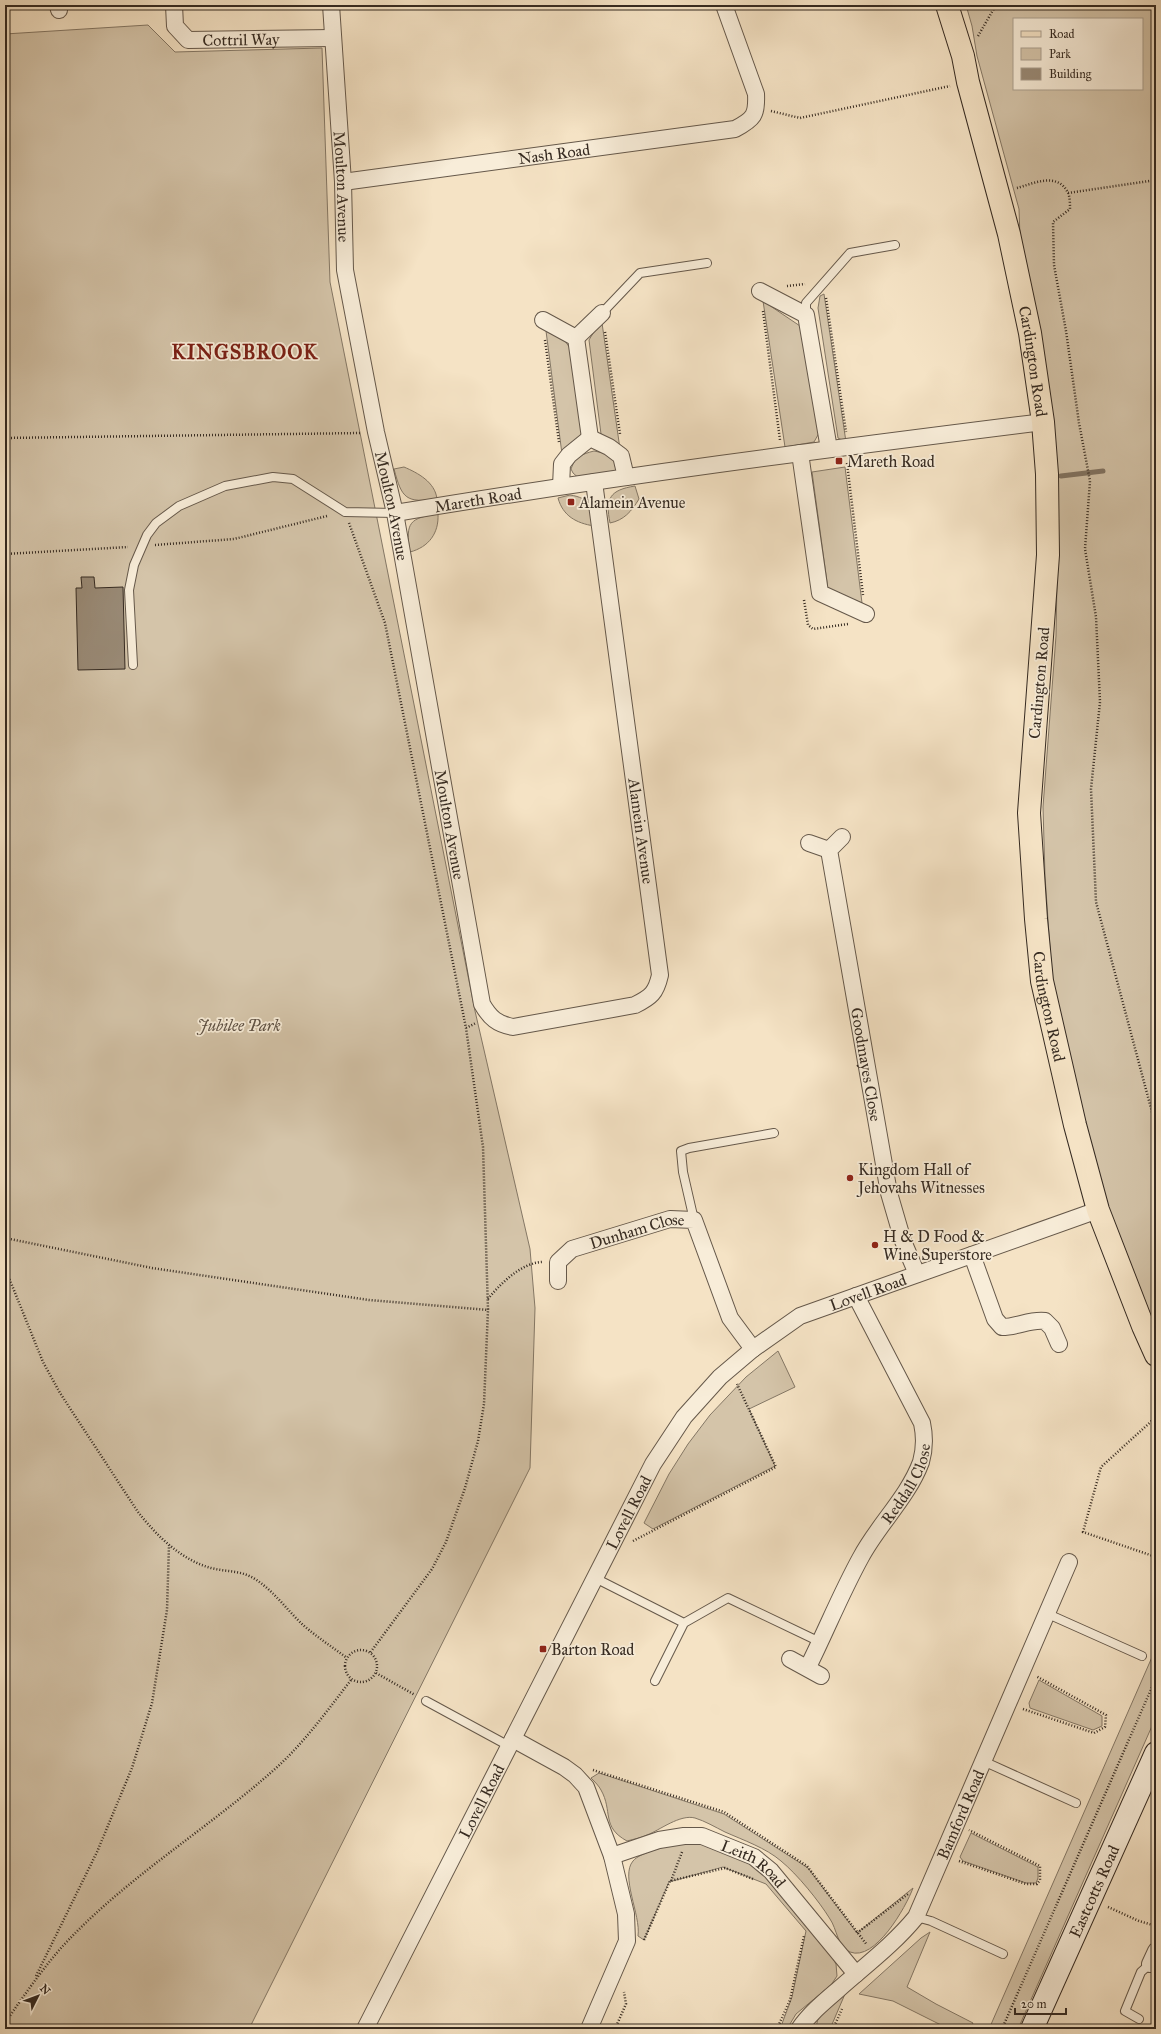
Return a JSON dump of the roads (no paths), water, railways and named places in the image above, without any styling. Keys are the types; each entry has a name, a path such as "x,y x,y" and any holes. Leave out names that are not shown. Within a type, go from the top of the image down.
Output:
{"main road":[{"name":"Cardington Road","path":"947,5 963,56 968,82 1009,234 1028,325 1044,422 1047,474 1048,555 1029,813 1042,981 1054,1037 1098,1210 1143,1326 1156,1355"}],"street":[{"name":"Cottril Way","path":"174,5 175,26 188,40 333,38"},
{"name":"Moulton Avenue","path":"331,5 343,182 345,270 376,432 395,513 482,1004"},
{"name":"Nash Road","path":"343,182 735,129 750,121 757,108 756,94 724,5"},
{"path":"760,291 806,315 829,449"},
{"path":"576,338 602,313"},
{"path":"543,320 576,338"},
{"path":"576,338 590,438"},
{"name":"Mareth Road","path":"395,513 626,476 1044,422"},
{"path":"590,438 609,447 621,456 626,476"},
{"path":"561,486 562,464 569,455 590,438"},
{"path":"800,453 820,593 866,614"},
{"name":"Alamein Avenue","path":"482,1004 489,1016 500,1025 513,1028 635,1005 650,998 657,986 660,975 594,482"},
{"path":"809,843 829,850 842,837"},
{"name":"Goodmayes Close","path":"829,850 889,1193 903,1241 917,1274"},
{"name":"Lovell Road","path":"365,2029 653,1464 684,1417 730,1369 753,1349 800,1316 1098,1210"},
{"name":"Dunham Close","path":"558,1281 558,1262 572,1249 670,1219 694,1220 730,1318 753,1349"},
{"path":"972,1255 995,1319 1002,1327 1013,1327 1033,1320 1045,1321 1052,1328 1059,1344"},
{"name":"Reddall Close","path":"808,1667 860,1557 879,1527 909,1486 921,1462 925,1442 922,1423 856,1296"},
{"name":"Bamford Road","path":"799,2029 805,2020 820,2006 901,1935 916,1917 1048,1614 1069,1562"},
{"path":"790,1659 808,1667 822,1676"},
{"path":"511,1743 564,1767 586,1787 612,1856 626,1914 627,1941 588,2029"},
{"name":"Eastcotts Road","path":"1032,2029 1092,1899 1151,1778 1156,1753"},
{"name":"Leith Road","path":"612,1856 659,1840 689,1836 702,1836 754,1857 771,1871 856,1974"}],"lane":[{"path":"806,315 806,302 850,253 895,245"},
{"path":"602,313 640,274 707,263"},
{"path":"133,665 129,590 134,565 142,546 156,523 179,506 225,486 273,477 293,479 345,511 395,513"},
{"path":"694,1220 682,1172 681,1151 689,1148 774,1133"},
{"path":"595,1578 684,1623"},
{"path":"654,1681 684,1623 728,1598 820,1642"},
{"path":"1048,1614 1142,1656"},
{"path":"426,1701 511,1743"},
{"path":"983,1761 1076,1802"},
{"path":"916,1917 932,1921 1003,1954"},
{"path":"1139,2019 1125,2011 1141,1972 1153,1958"}],"waterway":[{"path":"1061,476 1103,471"}],"place":[{"name":"Mareth Road","path":"839,461"},
{"name":"Alamein Avenue","path":"571,502"},
{"name":"Kingdom Hall of Jehovahs Witnesses","path":"850,1178"},
{"name":"H & D Food & Wine Superstore","path":"875,1245"},
{"name":"Barton Road","path":"543,1649"}],"district":[{"name":"KINGSBROOK","path":"245,352"}],"park label":[{"name":"Jubilee Park","path":"239,1025"}]}
